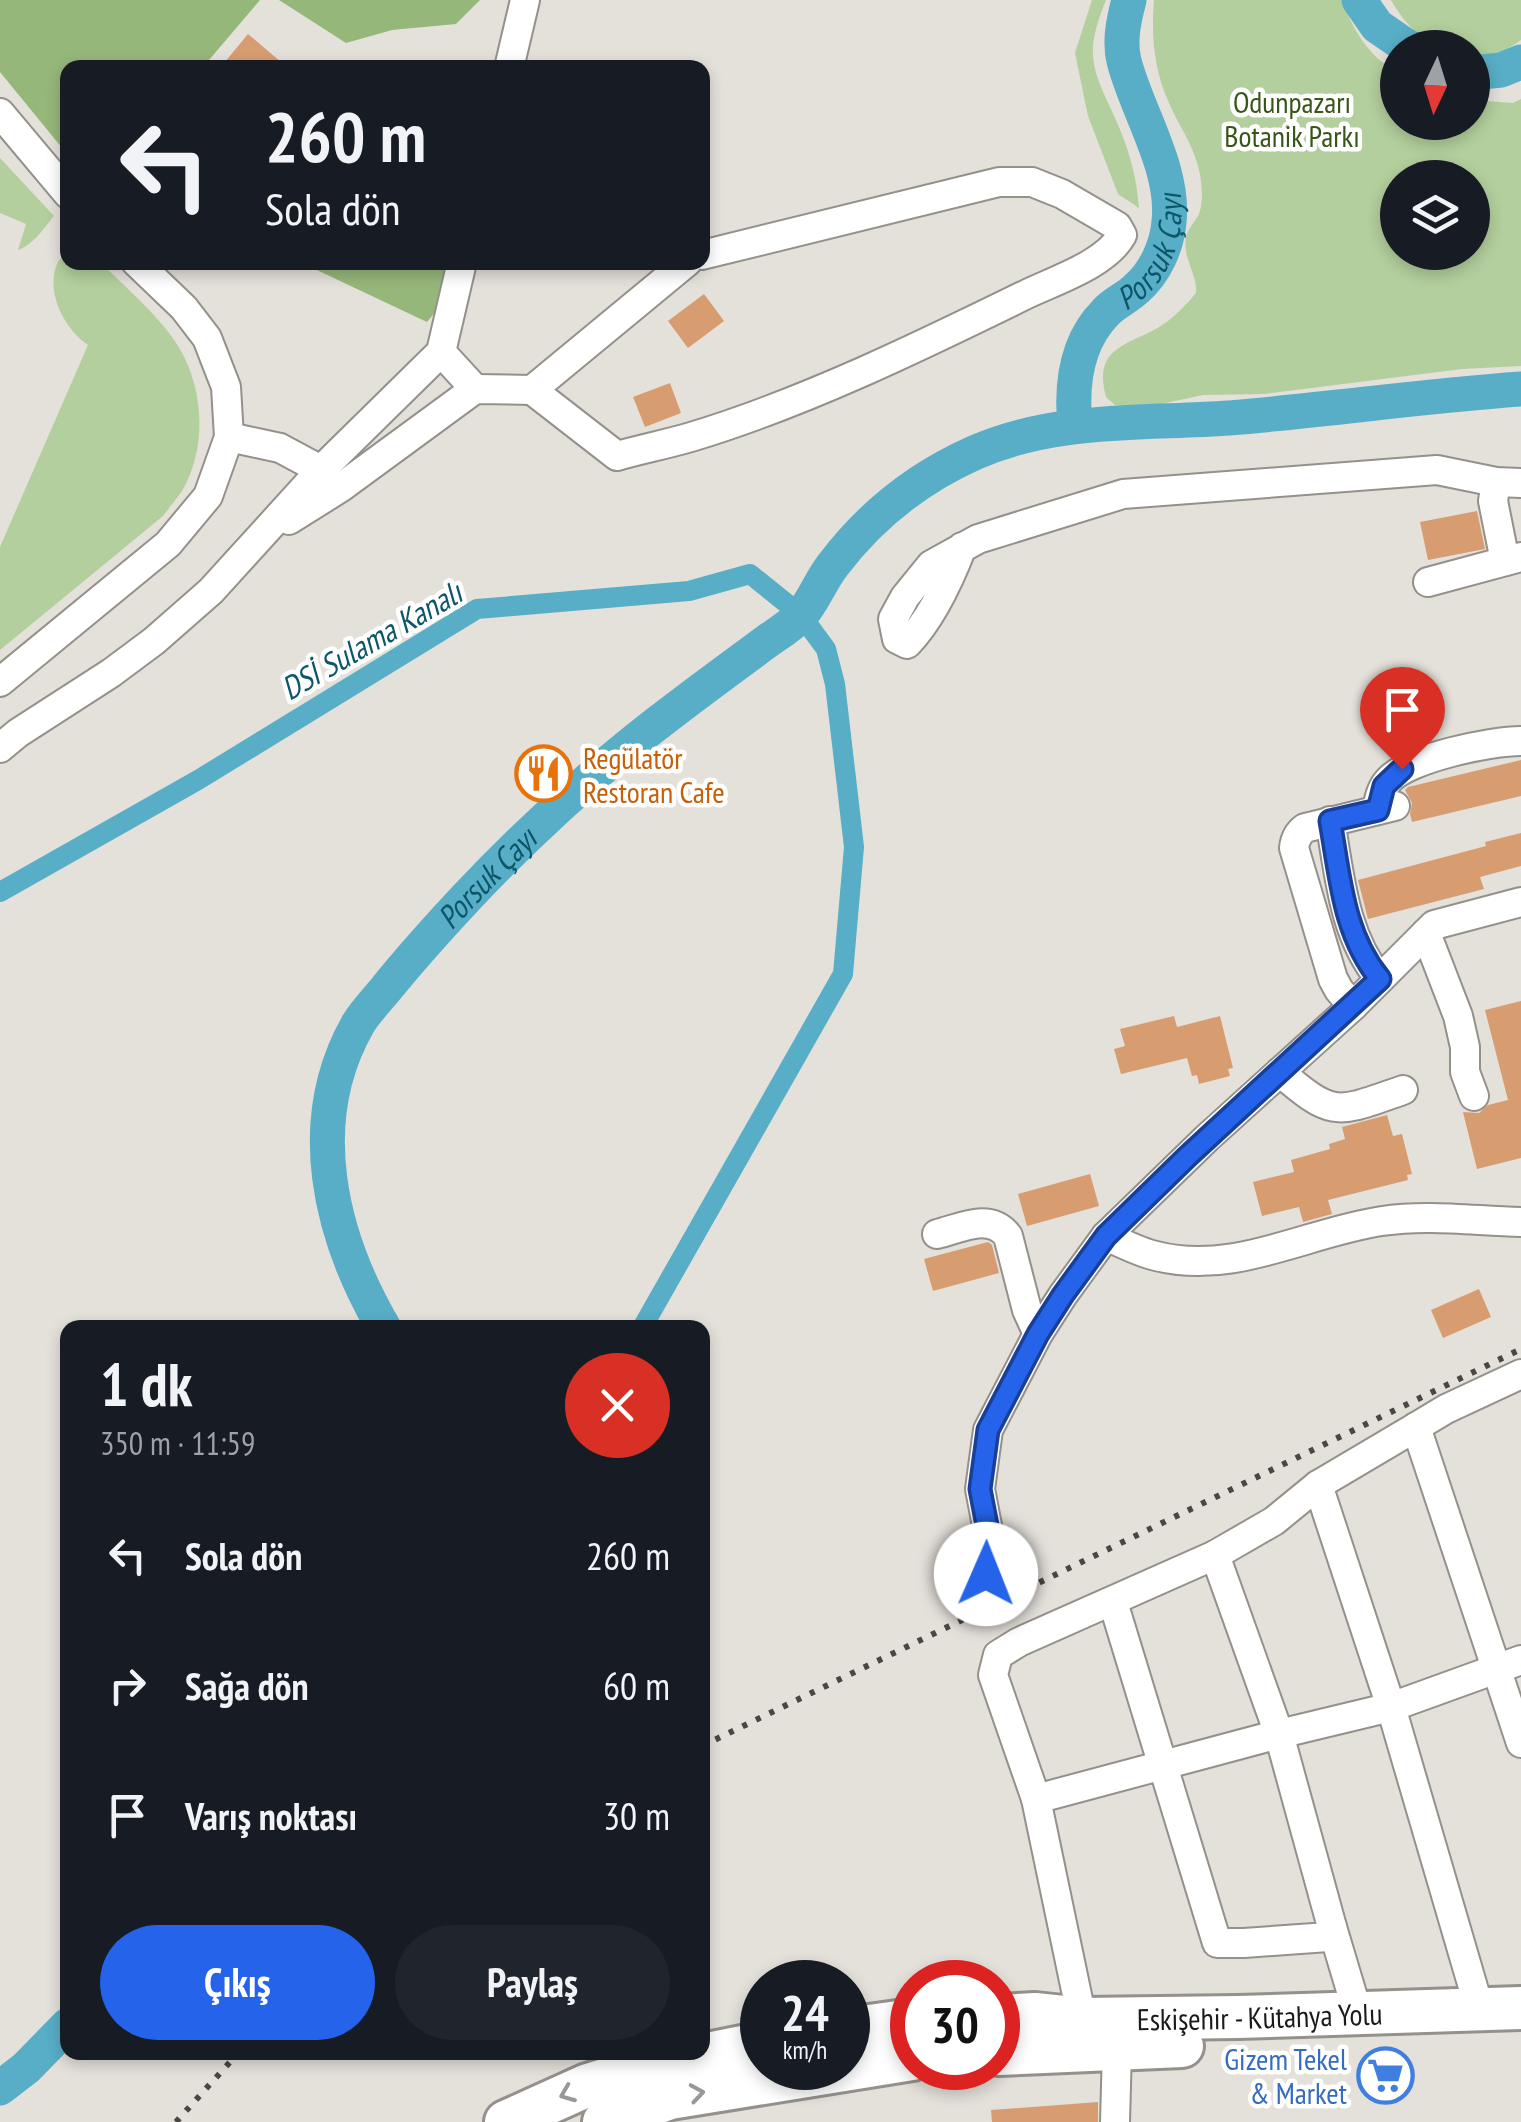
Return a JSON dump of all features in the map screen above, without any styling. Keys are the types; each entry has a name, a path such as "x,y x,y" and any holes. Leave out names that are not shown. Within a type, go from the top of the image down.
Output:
{"highway":[{"name":"Eskişehir - Kütahya Yolu","path":"1020,2015 1082,2019 1500,2010"},
{"name":"Eskişehir - Kütahya Yolu","path":"1020,2053 1521,2032"},
{"path":"710,2054 740,2048"},
{"path":"506,2122 588,2086 683,2060"},
{"path":"604,2122 670,2098 890,2063"}],"street":[{"path":"511,60 525,0"},
{"path":"0,114 60,185"},
{"path":"262,536 340,488 475,389 532,390 617,456 692,436 771,408 966,325 1093,262 1116,246 1122,236 1116,226 1062,194 1032,182 999,182 710,253"},
{"path":"0,682 168,544 208,496 230,437 226,386 207,338 184,308 144,270"},
{"path":"0,748 154,641 211,590 321,470 441,352 460,270"},
{"path":"532,390 677,270"},
{"path":"441,352 475,389"},
{"path":"230,437 280,448 321,470"},
{"path":"962,548 978,538 1123,494 1436,470 1509,483"},
{"path":"1428,582 1513,559 1492,500 1509,483"},
{"path":"1353,1006 1333,979 1294,848 1296,837 1330,821 1386,808 1384,786 1402,769 1500,741 1521,741"},
{"path":"1330,821 1348,921 1364,957 1380,979"},
{"path":"986,1574 989,1536 980,1489 988,1430 1038,1334 1106,1236 1181,1162 1353,1006 1434,925 1521,902"},
{"path":"1426,933 1458,1016 1465,1047 1464,1072 1474,1096"},
{"path":"1280,1072 1309,1097 1331,1107 1353,1108 1402,1090"},
{"path":"1106,1236 1152,1256 1212,1262 1382,1221 1454,1218 1521,1222"},
{"path":"936,1234 986,1222 1003,1230 1038,1334"},
{"path":"1082,2019 1036,1799 993,1675 998,1656 1019,1642 1215,1555 1274,1521 1318,1485 1446,1409 1521,1374"},
{"path":"1416,1427 1508,1664 1521,1744"},
{"path":"1318,1485 1391,1707 1500,2010"},
{"path":"1215,1555 1278,1734 1358,2014"},
{"path":"1113,1602 1217,1943 1328,1937 1332,1927"},
{"path":"1036,1799 1391,1707 1508,1664"},
{"path":"1116,2122 1117,2049"}],"green space":[{"path":"0,0 260,0 209,60 60,60 60,145 0,72"},
{"path":"279,0 480,0 456,24 392,30 346,43"},
{"path":"1092,0 1106,0 1094,39 1094,65 1128,151 1139,208 1118,194 1088,116 1075,53"},
{"name":"Odunpazarı Botanik Parkı","path":"1154,0 1342,0 1363,42 1380,60 1380,140 1490,140 1490,101 1513,103 1521,99 1521,366 1462,369 1264,394 1203,395 1156,405 1115,405 1106,397 1103,379 1110,355 1168,321 1196,293 1185,242 1201,207 1200,176 1192,148 1160,79 1154,41"},
{"path":"1391,0 1521,0 1521,40 1490,54 1490,30 1414,30"},
{"path":"0,158 54,216 33,240 18,250 26,224 0,213"},
{"path":"60,260 60,270 108,270 172,337 194,383 199,438 190,474 163,516 0,650 0,547 88,345 72,330 59,309 54,286"},
{"path":"317,270 454,270 448,297 427,322"}],"building":[{"path":"248,34 279,60 227,60"},
{"path":"704,294 724,321 688,348 668,321"},
{"path":"670,383 681,413 645,427 633,397"},
{"path":"1477,511 1485,549 1428,560 1420,522"},
{"path":"1521,760 1521,796 1412,822 1412,803 1405,790 1408,787"},
{"path":"1521,833 1521,866 1480,877 1484,889 1368,919 1358,880"},
{"path":"1521,1001 1521,1158 1477,1169 1463,1112 1479,1113 1488,1105 1508,1100 1485,1010"},
{"path":"1174,1016 1177,1027 1220,1016 1233,1068 1228,1069 1230,1076 1199,1084 1197,1075 1192,1076 1187,1058 1121,1074 1114,1049 1125,1046 1120,1029"},
{"path":"1387,1115 1393,1136 1402,1134 1412,1174 1407,1175 1408,1180 1328,1200 1332,1214 1303,1222 1299,1207 1262,1216 1253,1182 1294,1172 1291,1160 1330,1149 1329,1144 1345,1139 1342,1127"},
{"path":"1090,1174 1099,1206 1027,1226 1018,1194"},
{"path":"988,1242 999,1273 933,1291 924,1259"},
{"path":"1479,1289 1491,1317 1443,1338 1431,1310"},
{"path":"1098,2102 1098,2122 992,2122 991,2110"}],"waterway":[{"name":"Porsuk Çayı","path":"1075,426 1075,380 1088,337 1106,312 1149,275 1163,250 1169,222 1161,161 1123,53 1129,0"},
{"name":"Porsuk Çayı","path":"1359,0 1383,30"},
{"name":"Porsuk Çayı","path":"1490,71 1521,62"},
{"name":"Porsuk Çayı","path":"380,1320 349,1255 337,1217 327,1139 341,1061 358,1024 424,944 515,848 620,753 797,619 847,547 896,500 974,453 1036,433 1100,424 1229,418 1521,389"},
{"name":"DSİ Sulama Kanalı","path":"0,892 198,780 477,609 689,591 750,574 801,615 826,649 835,684 854,847 843,974 647,1320"},
{"name":"Porsuk Çayı","path":"0,2088 60,2033"}],"railway":[{"path":"710,1742 1521,1349"},
{"path":"176,2122 232,2060"}],"place":[{"name":"Regülatör Restoran Cafe","path":"544,774"},
{"name":"Gizem Tekel & Market","path":"1386,2075"}],"route":[{"path":"986,1574 989,1536 980,1489 988,1430 1063,1295 1106,1236 1380,979 1364,957 1348,921 1330,821 1378,810 1384,786 1402,769"}]}
